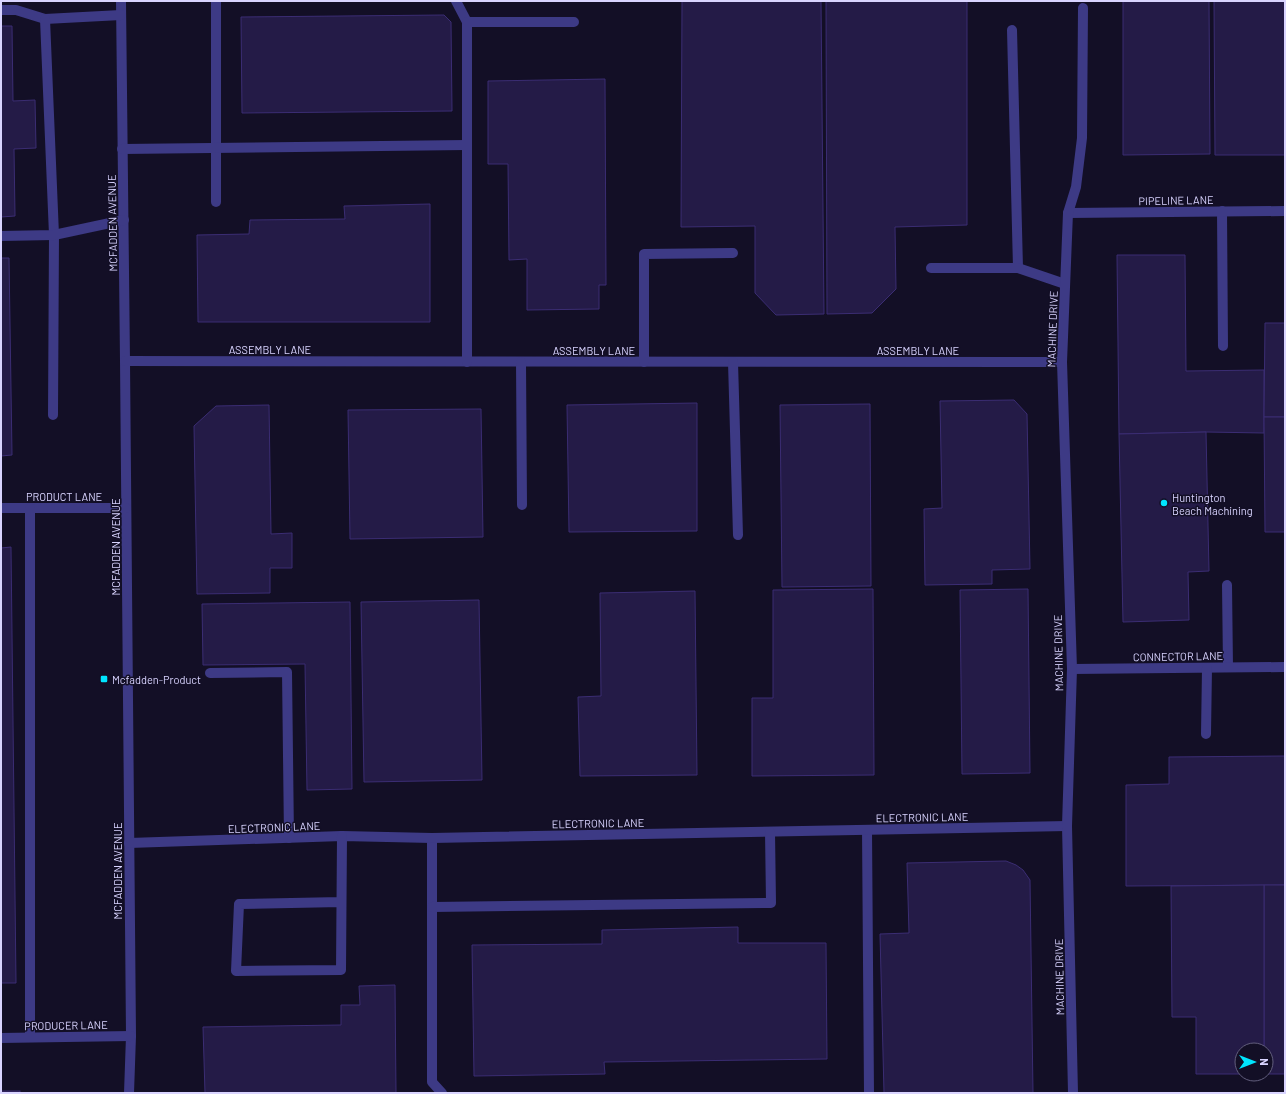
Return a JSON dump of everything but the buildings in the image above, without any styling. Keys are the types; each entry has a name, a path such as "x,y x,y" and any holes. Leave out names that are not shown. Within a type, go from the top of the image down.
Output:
{"street":[{"name":"MCFADDEN AVENUE","path":"121,1 126,361 131,1036 129,1093"},
{"path":"216,1 216,202"},
{"path":"456,1 467,22 467,362"},
{"name":"MACHINE DRIVE","path":"1073,1093 1067,826 1072,669 1062,362 1068,213 1076,187 1082,138 1083,8"},
{"path":"1,10 16,10 45,19 121,15"},
{"path":"45,19 54,235 53,415"},
{"path":"467,22 574,22"},
{"path":"1012,30 1018,268"},
{"path":"122,149 467,145"},
{"name":"PIPELINE LANE","path":"1068,213 1285,210"},
{"path":"1222,211 1223,346"},
{"path":"1,236 54,235 124,220"},
{"path":"644,362 644,254 733,253"},
{"path":"931,268 1018,268 1065,284"},
{"name":"ASSEMBLY LANE","path":"126,361 1062,362"},
{"path":"521,362 522,505"},
{"path":"734,362 738,535"},
{"name":"PRODUCT LANE","path":"1,508 126,508"},
{"path":"30,508 30,1037"},
{"path":"1227,585 1228,667"},
{"name":"CONNECTOR LANE","path":"1072,669 1285,667"},
{"path":"1206,734 1207,668"},
{"path":"210,673 287,672 289,838"},
{"name":"ELECTRONIC LANE","path":"129,844 342,836 432,838 1067,826"},
{"path":"867,830 869,1093"},
{"path":"432,907 771,903 770,832"},
{"path":"341,902 239,904 236,971 341,970 342,836"},
{"path":"432,838 432,1082 442,1093"},
{"name":"PRODUCER LANE","path":"1,1038 131,1036"}],"place":[{"name":"Huntington Beach Machining","path":"1164,503"},
{"name":"Mcfadden-Product","path":"104,679"}]}
